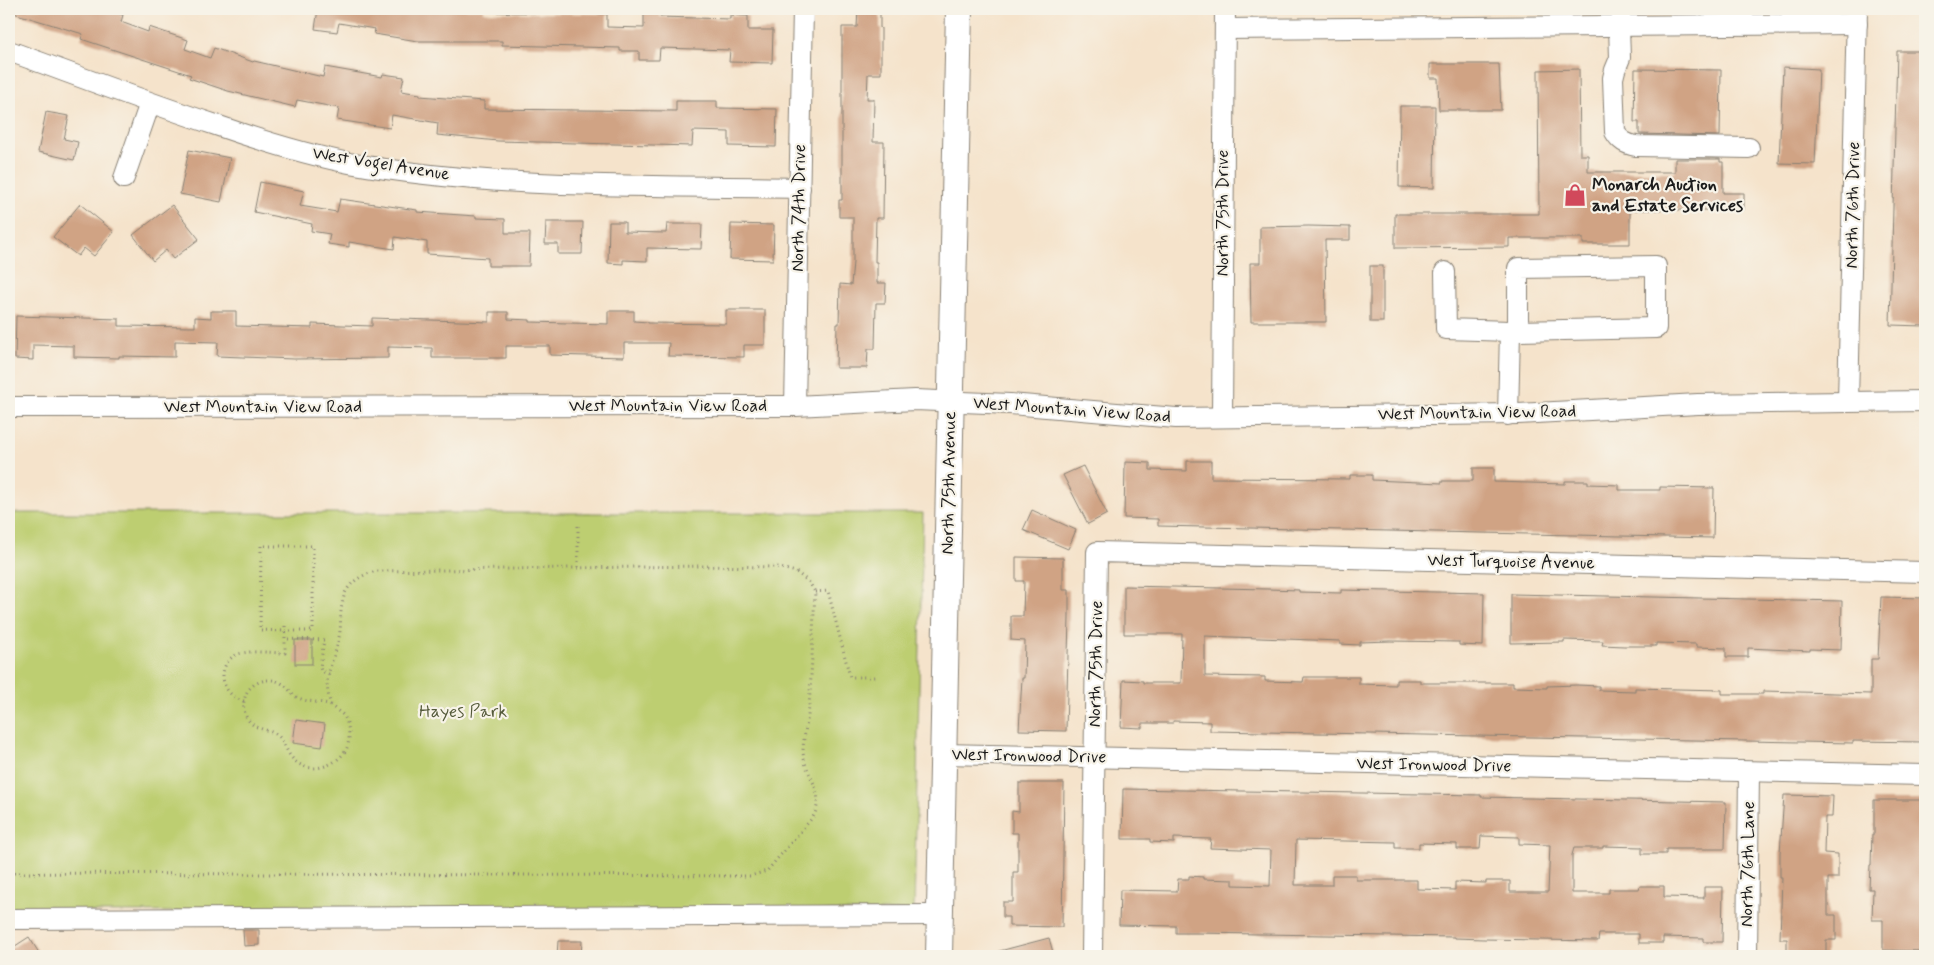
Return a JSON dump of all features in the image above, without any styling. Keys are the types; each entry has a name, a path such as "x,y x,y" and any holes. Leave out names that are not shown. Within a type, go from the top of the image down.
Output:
{"main road":[{"name":"North 75th Avenue","path":"939,956 959,9"}],"street":[{"name":"North 74th Drive","path":"795,406 803,9"},
{"name":"North 75th Drive","path":"1222,417 1225,9"},
{"path":"1225,29 1619,26 1857,17"},
{"name":"North 76th Drive","path":"1848,402 1857,17"},
{"path":"1619,26 1620,58 1613,78 1615,132 1618,138 1625,143 1636,146 1749,148"},
{"name":"West Vogel Avenue","path":"9,51 150,103 274,144 346,162 416,174 490,180 585,184 800,188"},
{"path":"124,178 150,103"},
{"path":"1445,272 1446,329 1514,331 1656,328 1656,266 1518,268 1514,331 1508,415"},
{"name":"West Mountain View Road","path":"9,407 795,406 915,400 1010,404 1176,418 1508,415 1698,404 1925,401"},
{"name":"North 75th Drive","path":"1092,956 1097,552"},
{"name":"West Turquoise Avenue","path":"1097,552 1925,572"},
{"name":"West Ironwood Drive","path":"943,754 1925,775"},
{"name":"North 76th Lane","path":"1747,956 1749,772"},
{"path":"9,920 940,915"}],"path":[{"path":"578,526 578,568"},
{"path":"261,546 313,546 313,631 285,631 260,630 261,546"},
{"path":"9,873 750,876 760,874 772,865 813,817 818,808 819,798 806,762 803,741 809,706 814,592 809,582 796,572 777,568 702,566 377,570 364,574 345,592 341,610 340,632 327,684 331,704"},
{"path":"814,592 828,591 850,677 878,677"},
{"path":"244,701 228,694 223,679 228,662 240,653 285,653 285,626"},
{"path":"285,639 324,640 320,667 322,671 329,674"},
{"path":"260,681 277,681 284,684 295,697 302,700 331,704 343,715 347,722 348,746 336,761 327,766 317,768 301,765 291,756 277,735 254,726 245,715 244,701 246,691 252,685 260,681"}],"green space":[{"name":"Hayes Park","path":"9,513 923,513 914,911 9,912"}],"building":[{"path":"11,9 103,9 123,15 121,22 148,32 149,27 188,40 185,49 210,58 214,48 253,62 323,77 325,67 382,77 383,74 404,77 401,91 420,94 420,96 484,101 484,109 676,111 676,101 717,101 717,108 777,109 776,147 729,146 729,132 693,131 692,146 498,141 437,135 438,123 392,115 390,128 337,120 339,108 297,100 295,107 228,91 189,78 191,75 81,39 83,34 10,12"},
{"path":"318,9 483,9 483,12 607,14 607,27 644,28 644,13 660,14 660,17 730,19 730,15 748,16 748,30 773,30 772,63 729,62 730,50 660,48 659,60 639,60 639,51 620,51 620,48 502,45 502,41 418,41 374,34 375,29 339,23 337,32 315,29"},
{"path":"858,9 880,9 881,74 868,74 867,99 874,99 873,142 884,142 883,218 876,218 875,262 877,262 877,283 886,283 885,303 876,303 875,349 868,349 867,368 836,368 840,284 851,285 853,262 853,217 839,217 839,200 842,200 842,27 857,27"},
{"path":"1897,51 1925,51 1924,326 1890,325"},
{"path":"1430,64 1499,64 1501,110 1439,110 1438,78 1430,78"},
{"path":"1783,67 1819,69 1815,164 1779,163"},
{"path":"1579,69 1580,155 1588,155 1588,172 1675,172 1675,159 1720,159 1720,162 1723,162 1723,193 1744,193 1744,210 1630,210 1630,244 1583,244 1583,238 1509,238 1509,247 1395,248 1395,214 1539,214 1538,70"},
{"path":"1635,69 1721,70 1720,136 1639,134 1639,122 1634,122"},
{"path":"1400,106 1435,106 1434,188 1399,187"},
{"path":"46,112 69,116 64,139 78,142 74,160 38,152"},
{"path":"189,150 230,158 221,202 180,194"},
{"path":"260,182 304,191 300,206 337,212 340,199 417,210 417,212 505,219 505,233 530,233 529,266 488,266 488,258 427,254 427,242 395,237 394,249 349,242 349,247 328,244 330,234 311,231 312,224 254,212"},
{"path":"80,204 114,232 94,256 84,248 78,256 53,237"},
{"path":"172,205 199,239 173,259 166,250 153,261 133,235"},
{"path":"546,222 583,222 582,254 558,254 558,244 545,244"},
{"path":"609,222 625,222 625,232 666,233 667,224 702,224 701,249 647,248 647,261 623,260 623,264 608,263"},
{"path":"731,224 774,225 773,260 730,259"},
{"path":"1260,227 1350,227 1350,240 1325,240 1326,322 1251,322 1250,263 1260,263"},
{"path":"1370,266 1383,266 1383,322 1370,322"},
{"path":"726,310 765,310 765,345 744,345 744,357 668,356 669,343 624,343 624,357 550,355 550,346 506,346 506,358 432,358 432,348 388,347 388,358 294,359 217,356 218,342 175,341 175,357 74,357 74,346 33,345 33,360 15,359 16,316 119,319 119,326 195,327 195,317 211,318 211,311 236,311 236,326 312,328 312,324 372,326 372,318 489,322 489,312 508,312 508,319 530,320 530,322 608,324 608,311 634,311 634,321 648,323 726,324"},
{"path":"1187,461 1211,461 1211,478 1350,479 1350,475 1372,475 1372,480 1442,483 1442,481 1473,481 1473,468 1494,468 1494,482 1565,484 1565,481 1588,481 1588,484 1619,485 1619,490 1660,490 1660,487 1714,488 1713,538 1158,526 1158,519 1124,518 1125,462 1150,463 1150,470 1187,471"},
{"path":"1083,466 1107,514 1088,524 1063,475"},
{"path":"1032,510 1076,530 1068,549 1023,530"},
{"path":"1016,557 1063,558 1063,590 1069,590 1066,731 1019,730 1025,641 1011,640 1011,616 1023,616 1024,581 1016,581"},
{"path":"1124,586 1299,590 1299,592 1341,593 1341,590 1484,593 1483,646 1459,645 1459,642 1390,641 1360,642 1360,645 1340,644 1340,641 1205,636 1205,676 1265,677 1265,681 1303,682 1304,677 1359,677 1359,684 1396,685 1396,680 1420,680 1420,683 1513,683 1513,687 1599,686 1599,690 1635,691 1635,688 1722,690 1722,694 1763,694 1763,691 1871,694 1871,659 1878,659 1881,597 1925,598 1925,742 1853,741 1853,743 1210,731 1210,722 1173,721 1173,723 1142,723 1142,728 1121,727 1123,680 1143,681 1143,683 1181,683 1182,634 1124,634"},
{"path":"1511,594 1842,601 1841,650 1810,649 1810,651 1748,648 1748,657 1726,657 1726,648 1696,647 1696,644 1656,643 1656,646 1624,646 1602,645 1603,641 1564,640 1564,642 1511,643"},
{"path":"295,640 312,640 312,664 295,664"},
{"path":"296,720 325,724 322,747 293,743"},
{"path":"1019,783 1064,783 1062,927 1009,926 1009,917 1003,917 1003,902 1013,902 1013,872 1018,872 1018,833 1012,833 1012,811 1019,812"},
{"path":"1123,789 1481,795 1481,797 1726,802 1725,849 1666,849 1666,854 1642,854 1642,847 1603,846 1603,848 1574,848 1572,855 1572,893 1609,893 1609,889 1639,889 1640,886 1664,886 1664,897 1704,898 1704,887 1723,887 1722,942 1703,942 1703,938 1663,937 1663,943 1639,943 1639,934 1599,934 1598,941 1176,933 1176,926 1119,925 1120,890 1177,891 1178,879 1189,879 1189,876 1203,877 1203,879 1233,880 1233,885 1270,886 1271,850 1210,848 1211,839 1174,838 1174,843 1150,842 1150,839 1122,839","holes":["1481,836 1519,837 1519,844 1550,845 1548,892 1510,892 1510,881 1486,881 1486,883 1455,882 1455,890 1417,889 1417,880 1356,880 1356,875 1332,875 1332,885 1295,885 1296,840 1395,842 1395,848 1419,848 1419,843 1457,844 1457,849 1480,849"]},
{"path":"1784,795 1833,796 1832,817 1825,817 1824,853 1838,854 1838,878 1828,878 1828,915 1836,915 1836,940 1826,940 1826,956 1787,956 1787,939 1780,939 1782,877 1780,877 1780,853"},
{"path":"1874,800 1925,800 1925,951 1883,950 1883,920 1872,920 1873,889 1869,889 1872,834 1874,834"},
{"path":"243,930 259,930 259,945 244,946"},
{"path":"29,937 41,956 9,956 9,950"},
{"path":"1049,938 1054,956 997,956 996,952"},
{"path":"558,941 582,941 581,956 557,956"}],"place":[{"name":"Monarch Auction and Estate Services","path":"1575,195"}]}
